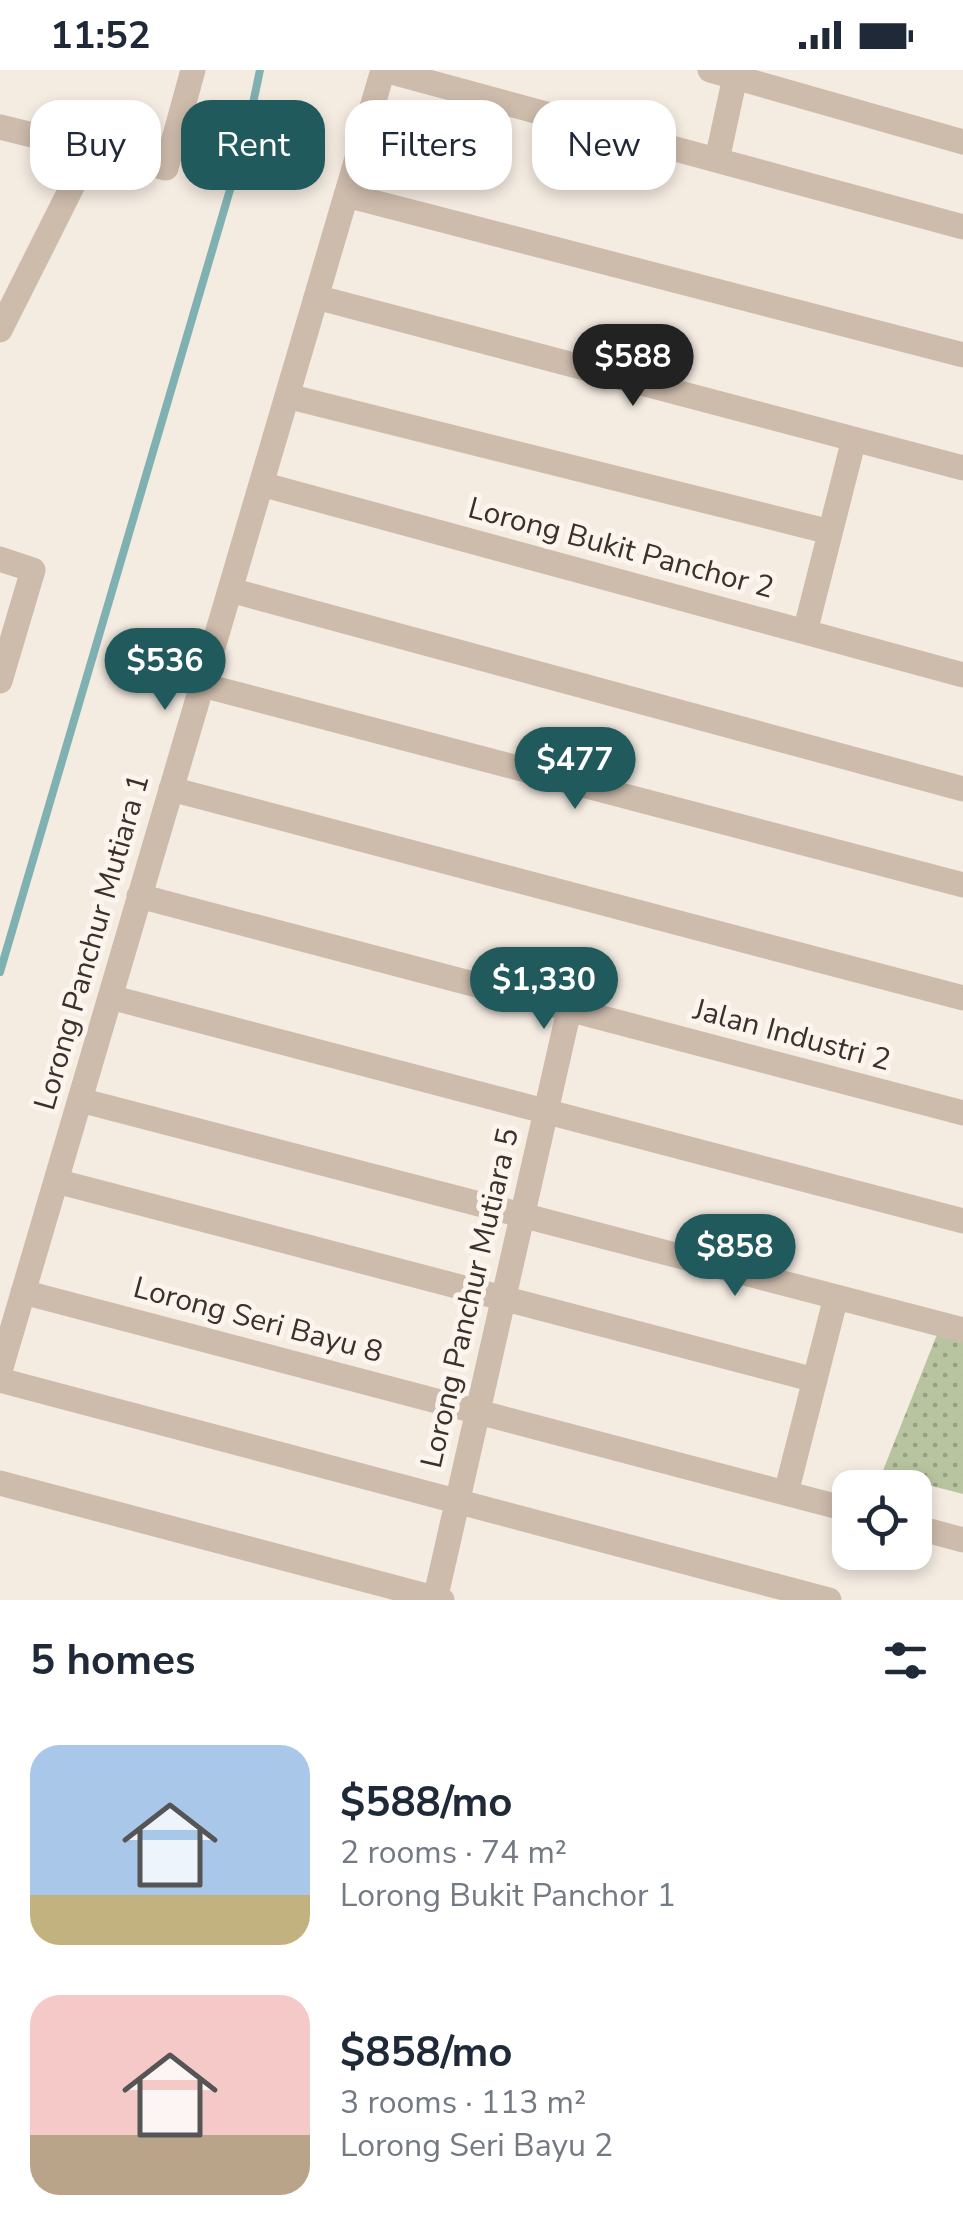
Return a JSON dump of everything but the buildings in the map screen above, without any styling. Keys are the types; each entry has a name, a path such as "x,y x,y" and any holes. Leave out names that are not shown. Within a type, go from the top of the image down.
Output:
{"street":[{"path":"161,167 166,168 193,70"},
{"path":"383,70 963,227"},
{"name":"Lorong Panchur Mutiara 1","path":"0,1371 383,70"},
{"path":"717,160 722,74 963,142"},
{"path":"0,126 30,134"},
{"path":"0,330 70,190"},
{"path":"346,195 963,355"},
{"path":"316,296 963,468"},
{"path":"287,396 830,532"},
{"path":"806,632 854,439"},
{"name":"Lorong Bukit Panchor 2","path":"261,484 963,675"},
{"path":"0,559 33,570 2,663"},
{"path":"230,590 963,788"},
{"path":"202,685 963,885"},
{"path":"171,789 963,998"},
{"name":"Jalan Industri 2","path":"140,896 963,1113"},
{"path":"110,998 963,1221"},
{"name":"Lorong Panchur Mutiara 5","path":"437,1599 568,1010"},
{"path":"80,1100 963,1330"},
{"path":"56,1181 815,1380"},
{"name":"Lorong Seri Bayu 8","path":"23,1292 832,1505"},
{"path":"786,1493 836,1297"},
{"path":"0,1380 457,1501 781,1594 829,1600"},
{"path":"0,1483 437,1599"},
{"path":"932,1532 963,1540"}],"green space":[{"path":"938,1332 963,1339 963,1494 932,1486 932,1470 883,1470"}],"waterway":[{"path":"0,972 247,132 260,70"}]}
